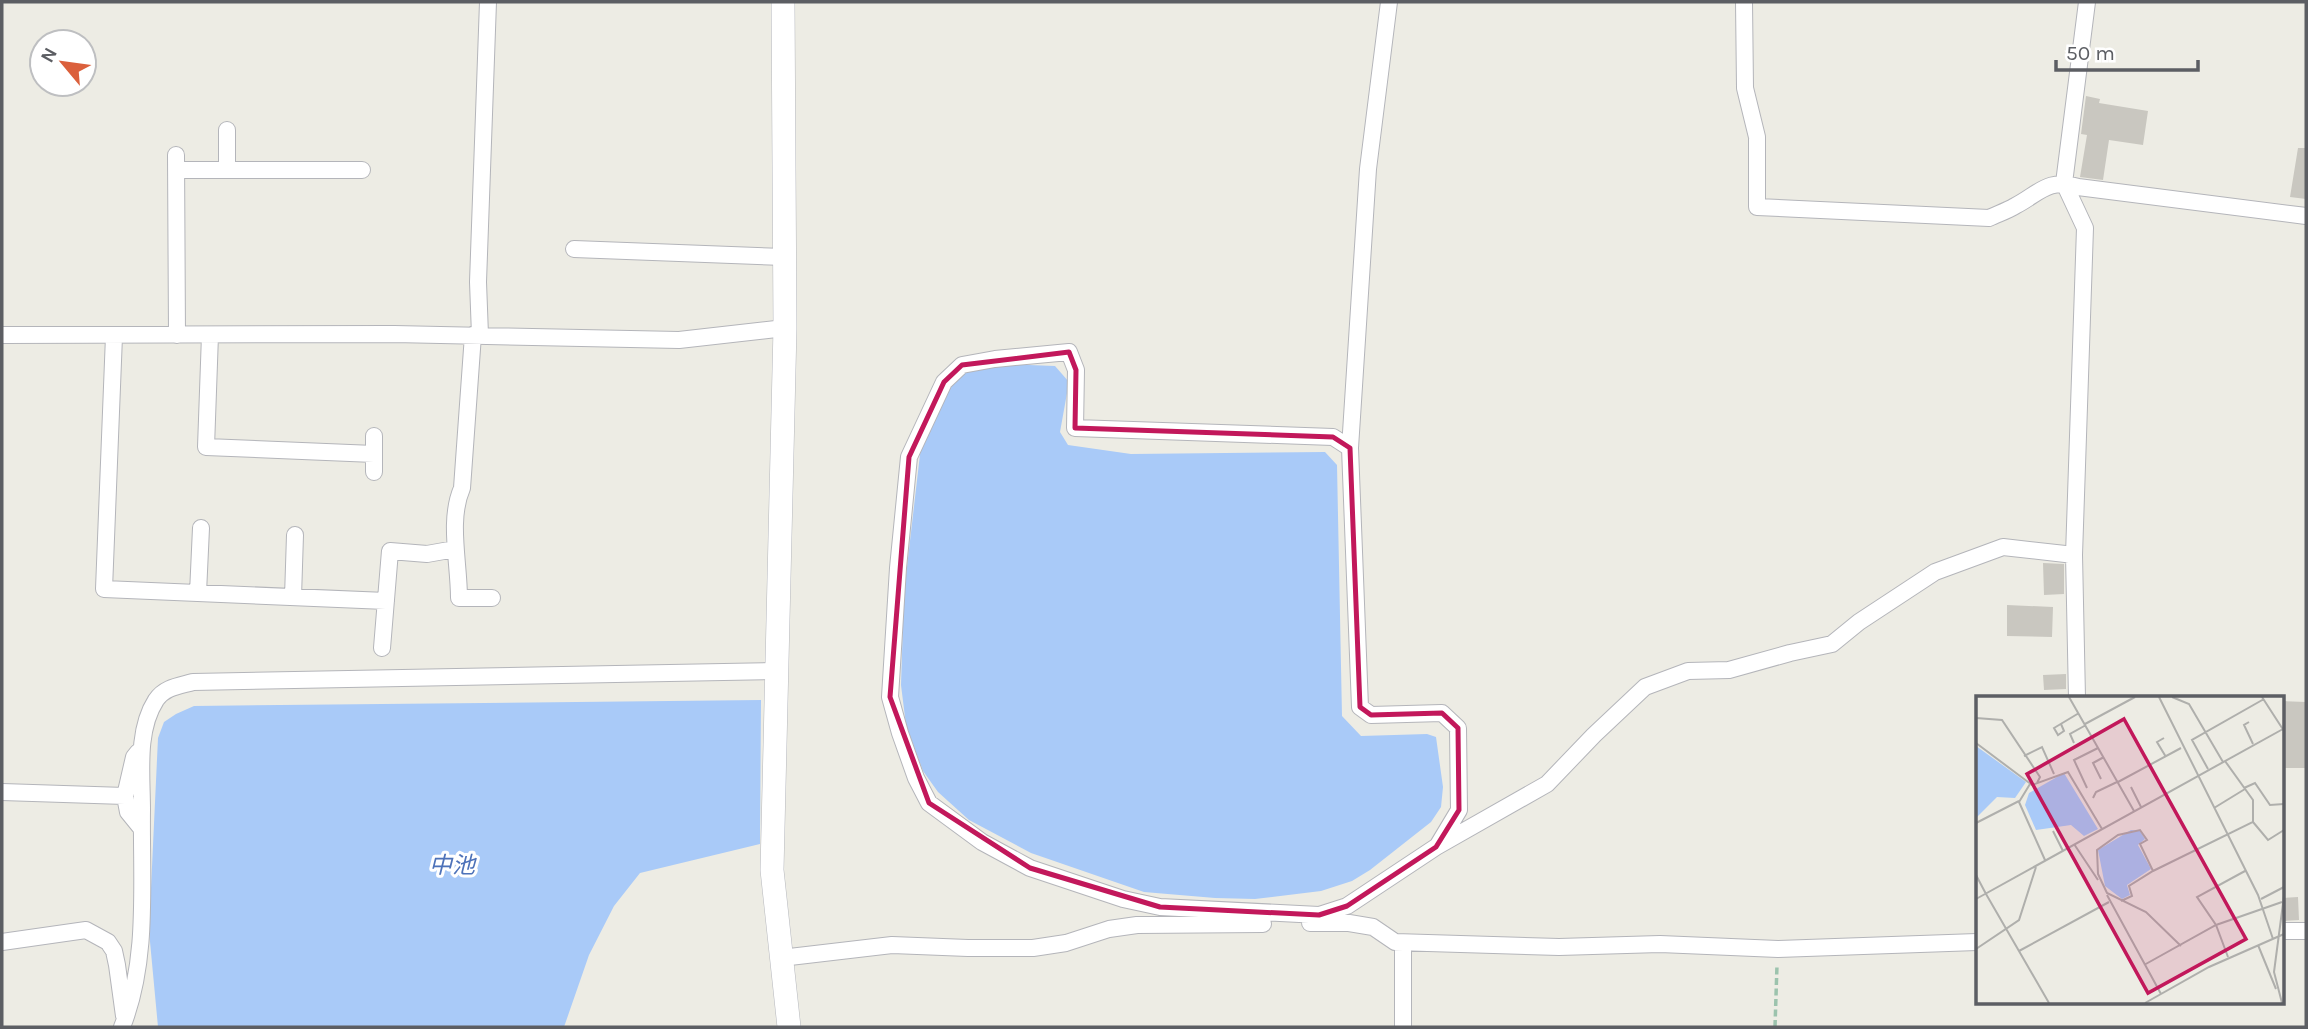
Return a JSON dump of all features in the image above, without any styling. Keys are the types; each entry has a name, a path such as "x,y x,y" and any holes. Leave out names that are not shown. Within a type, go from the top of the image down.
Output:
{"street":[{"path":"488,2 476,335 462,488 456,502 455,550 459,566 459,598 492,598"},
{"path":"783,2 785,328 772,870 789,1027"},
{"path":"1389,2 1368,169 1350,448 1360,707 1371,715 1441,713 1458,728 1459,810 1436,847"},
{"path":"1744,2 1745,88 1757,137 1757,207 1989,218 2017,206 2038,190 2064,183 2306,216"},
{"path":"2077,696 2074,555 2085,228 2064,183 2087,2"},
{"path":"227,130 227,170"},
{"path":"177,335 176,163 227,170 362,170"},
{"path":"574,249 784,257"},
{"path":"2,335 476,335 680,340 785,328"},
{"path":"210,335 206,447 374,454"},
{"path":"114,336 104,589 386,601"},
{"path":"1350,448 1333,437 1074,428 1076,370 1069,352 962,365 944,382 909,457 898,568 890,697 916,778 929,803 982,842 1030,868 1123,900 1160,907 1319,915 1347,906 1436,847 1547,784 1645,687 1688,671 1729,670 1832,644 1858,622 1935,572 2003,547 2074,555"},
{"path":"374,436 374,472"},
{"path":"198,593 201,528"},
{"path":"293,597 295,536"},
{"path":"382,648 390,551 427,554 455,550"},
{"path":"123,1024 134,996 141,924 142,747 148,716 157,699 168,688 193,682 778,671"},
{"path":"141,828 128,813 125,796 134,757 142,747"},
{"path":"2,792 125,796"},
{"path":"781,958 892,945 1033,948 1066,943 1109,929 1149,925 1349,923 1373,927 1395,942 1403,943 1559,947 1660,944 1778,949 1976,942"},
{"path":"2,942 86,930 108,942 114,951 117,965 123,1024"},
{"path":"2284,932 2306,931"},
{"path":"1403,943 1403,1027"}],"path":[{"path":"1775,1027 1778,949"}],"highlighted area":[{"path":"1069,352 1076,370 1075,428 1333,437 1350,448 1360,707 1371,715 1442,713 1458,728 1459,810 1436,847 1347,906 1319,915 1160,907 1030,868 929,803 890,697 909,457 944,382 962,365"}],"water":[{"path":"1000,364 1055,366 1069,382 1060,432 1068,445 1131,454 1325,452 1337,465 1342,716 1361,736 1427,734 1436,737 1443,787 1441,807 1431,822 1352,881 1321,891 1255,899 1215,898 1144,892 1031,853 969,820 938,792 923,771 906,725 901,685 904,593 922,437 944,395 968,368"},
{"name":"中池","path":"761,700 760,844 640,873 614,906 589,955 564,1027 158,1027 149,931 158,738 164,722 176,714 194,706"}],"building":[{"path":"2086,96 2100,99 2099,103 2148,111 2143,145 2109,140 2103,180 2080,177 2087,135 2081,134"},
{"path":"2298,148 2306,148 2306,199 2290,197"},
{"path":"2043,563 2064,564 2064,594 2044,595"},
{"path":"2007,605 2053,607 2052,637 2007,636"},
{"path":"2066,674 2066,689 2044,690 2043,675"},
{"path":"2284,701 2306,702 2306,768 2284,768"},
{"path":"2298,897 2299,920 2284,921 2284,898"}]}
